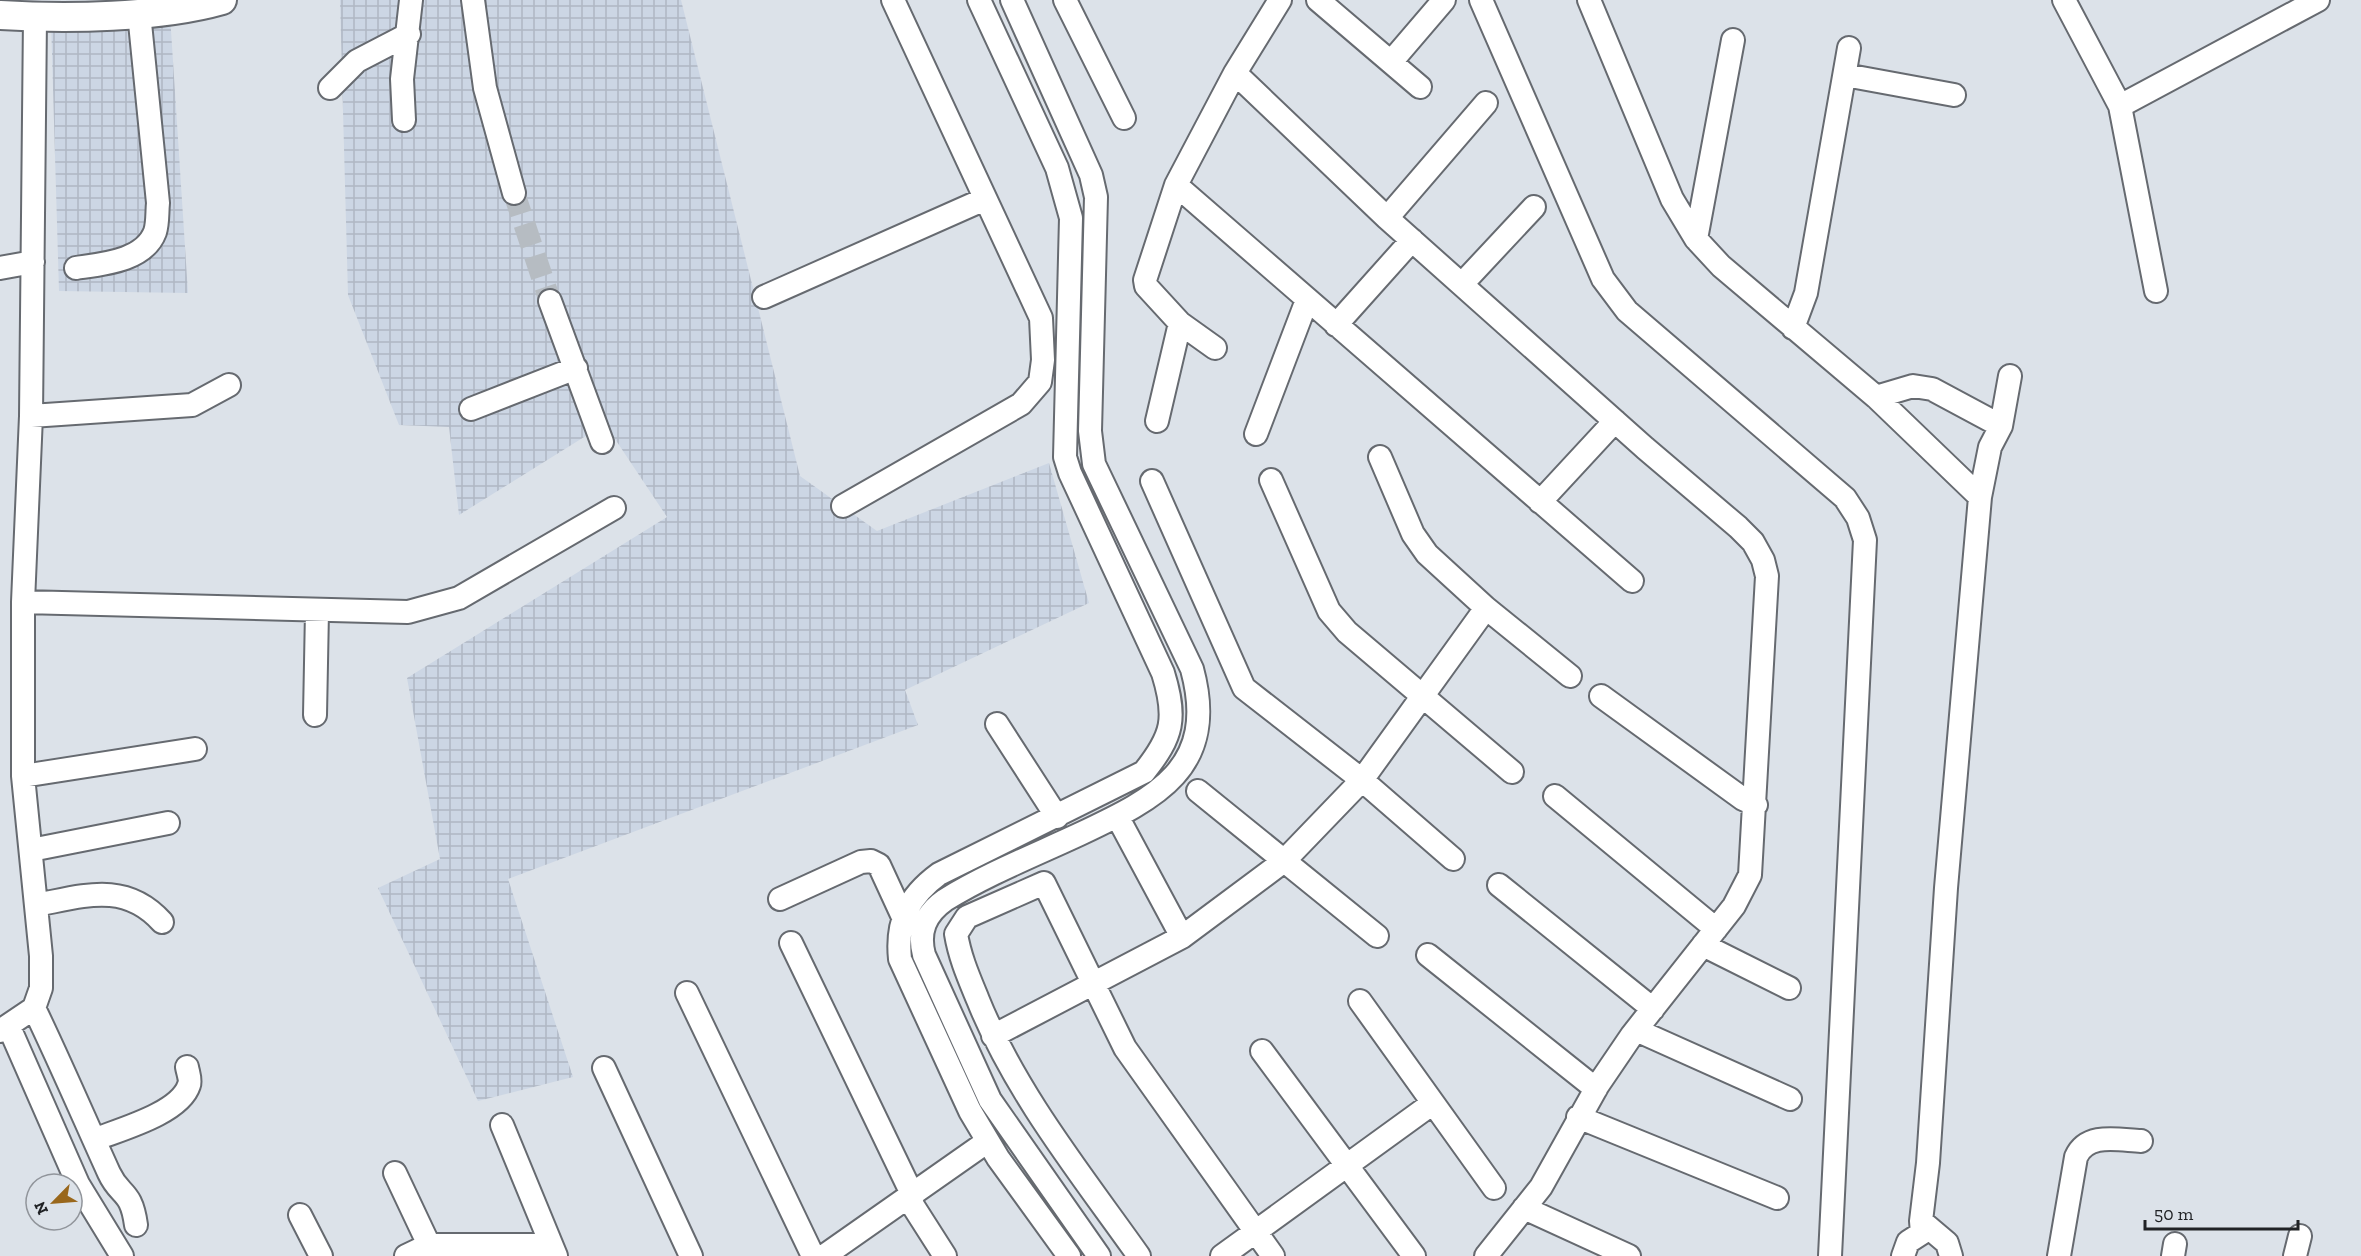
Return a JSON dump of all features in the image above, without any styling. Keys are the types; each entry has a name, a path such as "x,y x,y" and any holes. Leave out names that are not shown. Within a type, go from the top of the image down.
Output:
{"main road":[{"path":"0,15 34,17 139,13 222,0"}],"street":[{"path":"404,120 402,79 404,54 409,34 411,0"},
{"path":"473,0 485,88 513,194"},
{"path":"843,506 1022,404 1041,382 1043,360 1041,318 893,0"},
{"path":"979,0 1057,168 1071,218 1065,457 1070,474 1163,673 1172,703 1166,737 1159,753 1144,772 939,874 921,887 908,904 898,942 900,959 970,1111 988,1141 1069,1256"},
{"path":"1012,0 1091,175 1096,197 1090,431 1094,464 1192,669 1198,690 1199,711 1195,734 1180,768 1146,801 945,900 928,916 920,940 924,955 990,1100 1099,1256"},
{"path":"1065,0 1124,118"},
{"path":"1215,348 1180,323 1146,286 1146,269 1176,185 1235,73 1280,0"},
{"path":"1318,0 1420,87"},
{"path":"1391,62 1444,0"},
{"path":"1481,0 1603,279 1613,295 1627,311 1845,498 1858,518 1865,540 1830,1256"},
{"path":"1589,0 1672,199 1696,239 1721,266 1876,397 1980,497"},
{"path":"2064,0 2120,106 2156,291"},
{"path":"2120,106 2318,0"},
{"path":"76,268 114,262 147,247 156,230 158,203 139,13"},
{"path":"34,17 31,416 23,602 23,776 41,956 41,988 34,1008 4,1029 78,1184 122,1256"},
{"path":"330,88 357,61 409,34"},
{"path":"1696,239 1733,40"},
{"path":"1793,328 1806,293 1849,48"},
{"path":"1235,73 1387,218 1738,527 1753,542 1763,560 1768,597 1750,875 1734,906 1636,1030 1578,1117 1554,1167 1486,1256"},
{"path":"1845,75 1954,95"},
{"path":"1387,218 1486,103"},
{"path":"1176,185 1632,581"},
{"path":"764,297 985,199"},
{"path":"1462,284 1534,207"},
{"path":"1336,325 1412,240"},
{"path":"0,268 33,262"},
{"path":"1256,434 1306,300"},
{"path":"550,301 602,442"},
{"path":"1157,421 1180,323"},
{"path":"471,409 576,369"},
{"path":"1903,1256 1908,1242 1922,1233 1921,1221 1928,1163 1946,888 1980,497 1990,447 2001,426 2010,376"},
{"path":"31,416 192,405 229,385"},
{"path":"1876,397 1913,386 1932,389 2001,426"},
{"path":"1540,502 1615,421"},
{"path":"1380,457 1418,541 1427,554 1486,608 1570,676"},
{"path":"1271,480 1329,611 1347,632 1512,772"},
{"path":"1152,481 1244,687 1362,780 1453,859"},
{"path":"23,602 408,612 459,598 614,508"},
{"path":"993,1036 1182,937 1284,861 1362,780 1486,608"},
{"path":"315,715 317,611"},
{"path":"1600,696 1743,799 1756,805"},
{"path":"997,724 1057,817"},
{"path":"23,776 195,750"},
{"path":"1198,791 1377,936"},
{"path":"1555,796 1709,937 1790,988"},
{"path":"1117,816 1182,937"},
{"path":"31,850 168,823"},
{"path":"780,899 861,862 871,861 879,865 903,917"},
{"path":"1139,1256 1045,1125 993,1036 960,955 956,934 967,917 1044,883 1092,986 1125,1048 1273,1256"},
{"path":"1499,885 1653,1010"},
{"path":"36,905 109,894 139,903 150,909 162,922"},
{"path":"791,943 910,1197 945,1256"},
{"path":"1428,955 1596,1089"},
{"path":"687,993 813,1256"},
{"path":"1360,1001 1494,1188"},
{"path":"34,1008 96,1139 110,1176 131,1200 136,1225"},
{"path":"1636,1030 1790,1099"},
{"path":"1262,1051 1414,1256"},
{"path":"96,1139 171,1108 184,1096 190,1083 187,1067"},
{"path":"604,1068 691,1256"},
{"path":"1222,1256 1433,1103"},
{"path":"1578,1117 1777,1198"},
{"path":"406,1256 429,1245 554,1250 502,1125"},
{"path":"2058,1256 2076,1157 2081,1146 2091,1141 2110,1139 2141,1141"},
{"path":"825,1256 988,1141"},
{"path":"395,1173 429,1245"},
{"path":"1524,1208 1629,1256"},
{"path":"300,1215 321,1256"},
{"path":"1921,1221 1947,1242 1951,1256"}],"shaded area":[{"path":"340,0 681,0 800,476 877,531 1049,463 1089,603 905,690 918,725 508,879 573,1077 478,1101 378,888 440,859 407,678 667,517 605,424 459,515 449,427 399,425 348,295"},
{"path":"170,15 188,293 59,291 51,20"}],"tunnel":[{"path":"514,193 550,301"}]}
